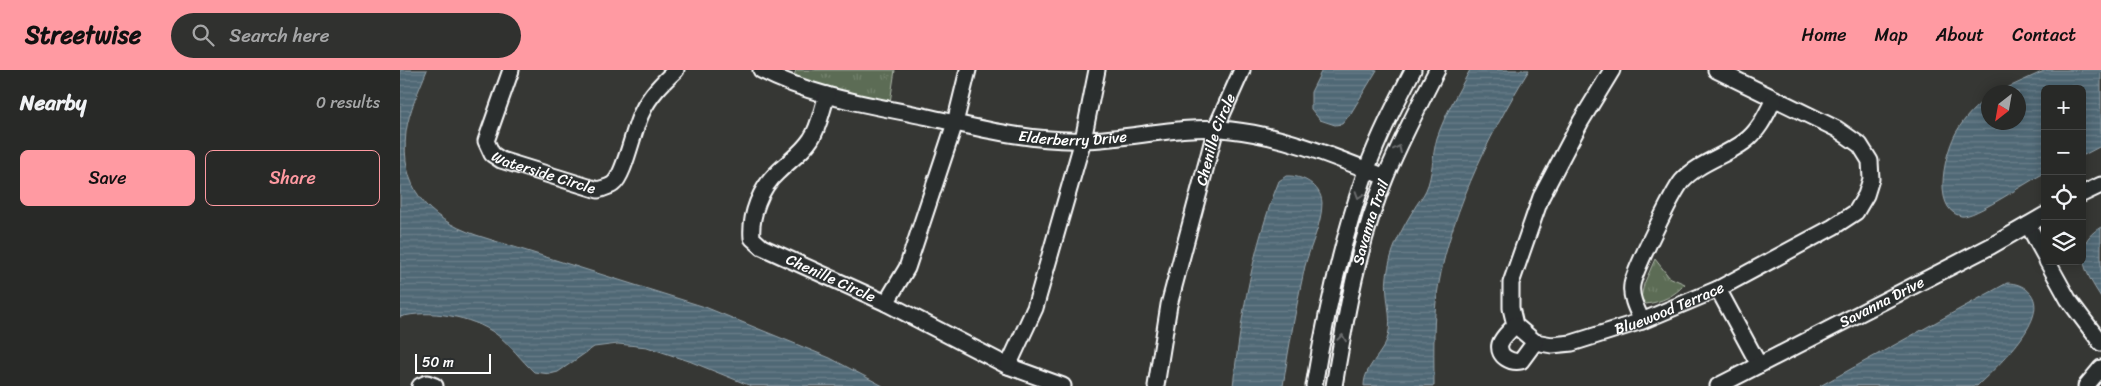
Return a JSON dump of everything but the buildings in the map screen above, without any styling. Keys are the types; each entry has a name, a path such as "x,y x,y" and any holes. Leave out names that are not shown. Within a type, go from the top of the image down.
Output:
{"street":[{"name":"Waterside Circle","path":"511,70 486,141 492,154 501,160 598,190 612,185 620,176 632,133 641,113 653,92 676,70"},
{"name":"Elderberry Drive","path":"761,70 806,90 827,96 955,123 1034,137 1083,140 1216,128 1265,136 1291,142 1385,177"},
{"path":"886,303 907,268 955,123 968,70"},
{"path":"1008,366 1035,308 1083,140 1097,70"},
{"name":"Chenille Circle","path":"1156,386 1169,305 1216,128 1242,70"},
{"name":"Savanna Trail","path":"1314,386 1326,314 1340,253 1367,170 1389,116 1413,70"},
{"name":"Savanna Trail","path":"1334,386 1358,261 1385,177 1437,70"},
{"path":"1515,325 1500,345 1500,351 1504,357 1516,362 1522,361 1535,342 1515,325 1511,308 1512,283 1541,197 1581,121 1612,70"},
{"name":"Bluewood Terrace","path":"1535,342 1552,345 1572,343 1642,321 1718,289 1833,227 1856,212 1866,196 1871,179 1870,161 1860,145 1837,129 1716,70"},
{"name":"Chenille Circle","path":"827,96 813,138 799,154 776,173 756,206 750,224 752,238 762,247 886,303 1008,366 1063,386"},
{"path":"1642,321 1634,302 1632,285 1640,264 1673,196 1682,182 1695,170 1744,142 1760,127 1774,99"},
{"path":"2086,192 2101,186"},
{"name":"Savanna Drive","path":"1718,386 2041,218"},
{"path":"2028,225 2041,249"},
{"path":"2049,265 2068,299 2101,342"},
{"path":"1718,289 1759,365"},
{"path":"2086,386 2101,368"},
{"path":"420,386 427,383 435,386"}],"green space":[{"path":"796,70 895,70 889,109 791,84"},
{"path":"1655,259 1669,277 1685,284 1667,298 1646,304 1641,298 1644,284"}],"water":[{"path":"400,70 427,70 409,116 405,152 413,185 420,198 444,220 476,235 705,307 830,358 883,386 751,386 689,361 647,347 618,344 594,347 558,372 550,374 534,372 501,338 475,323 436,314 400,317"},
{"path":"1322,70 1377,70 1351,113 1342,124 1335,125 1320,120 1311,109 1311,92"},
{"path":"1470,70 1529,70 1498,124 1470,182 1449,242 1436,302 1434,386 1364,386 1367,372 1386,343 1388,336 1390,321 1386,284 1393,249 1426,190 1430,178 1435,144 1440,129"},
{"path":"2046,70 2101,70 2101,146 2086,154 2086,85 2041,85 2041,175 1989,206 1977,212 1961,216 1951,211 1943,191 1945,164 1953,140 1960,126 1981,103 1981,130 2026,130 2026,85 2013,85"},
{"path":"1286,176 1298,177 1310,182 1318,191 1322,203 1320,219 1307,258 1302,281 1283,386 1233,386 1244,308 1255,256 1279,181"},
{"path":"2101,227 2101,297 2085,265 2086,242 2091,234"},
{"path":"2007,283 2020,286 2031,294 2035,305 2033,317 2018,343 1977,386 1820,386"}]}
